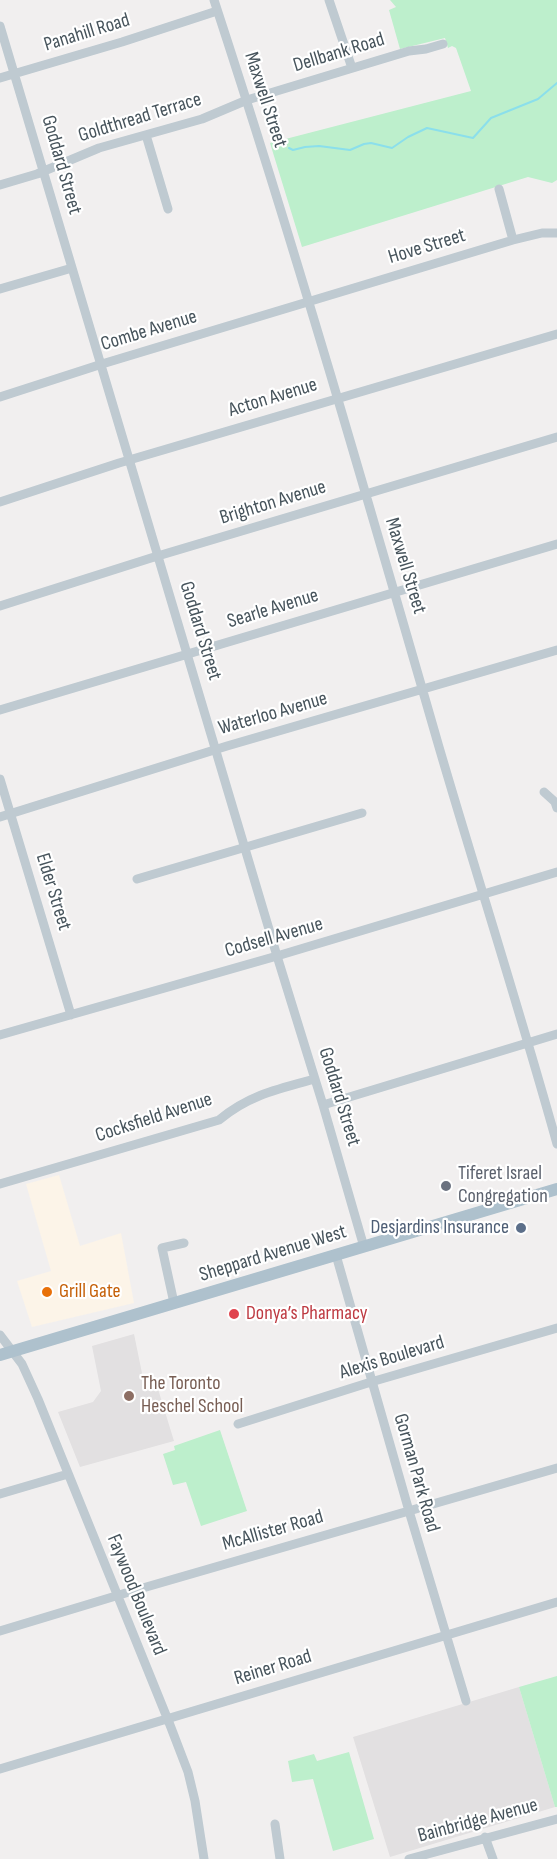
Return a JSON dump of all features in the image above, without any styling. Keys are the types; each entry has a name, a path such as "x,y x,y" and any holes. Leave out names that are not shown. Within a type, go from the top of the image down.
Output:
{"main road":[{"name":"Sheppard Avenue West","path":"0,1355 557,1189"}],"street":[{"name":"Maxwell Street","path":"214,0 309,302 557,1144"},
{"path":"329,0 352,68"},
{"name":"Panahill Road","path":"0,78 217,11"},
{"name":"Goddard Street","path":"0,26 364,1247"},
{"name":"Dellbank Road","path":"247,100 409,51 443,44"},
{"name":"Goldthread Terrace","path":"0,185 44,171 83,154 202,119 247,100"},
{"path":"146,135 168,209"},
{"path":"499,189 513,240"},
{"name":"Hove Street","path":"309,302 513,240 557,233"},
{"path":"0,290 72,268"},
{"name":"Combe Avenue","path":"0,397 309,302"},
{"name":"Acton Avenue","path":"0,502 131,460 557,334"},
{"name":"Brighton Avenue","path":"0,606 557,437"},
{"name":"Searle Avenue","path":"0,710 557,544"},
{"name":"Waterloo Avenue","path":"0,817 216,749 557,650"},
{"name":"Elder Street","path":"0,779 71,1015"},
{"path":"544,792 555,802 557,808"},
{"path":"137,879 362,813"},
{"name":"Codsell Avenue","path":"0,1035 277,956 557,872"},
{"path":"323,1105 557,1034"},
{"name":"Cocksfield Avenue","path":"0,1184 219,1120 236,1106 266,1092 315,1079"},
{"path":"174,1304 162,1248 184,1243"},
{"name":"Gorman Park Road","path":"336,1255 465,1701"},
{"name":"Alexis Boulevard","path":"238,1424 371,1382 557,1328"},
{"name":"Faywood Boulevard","path":"0,1335 22,1364 38,1400 188,1772 204,1859"},
{"name":"McAllister Road","path":"0,1631 557,1468"},
{"path":"0,1494 68,1474"},
{"name":"Reiner Road","path":"0,1769 557,1602"},
{"name":"Bainbridge Avenue","path":"409,1859 557,1819"},
{"path":"275,1824 280,1859"},
{"path":"485,1837 493,1859"}],"shaded area":[{"path":"59,1175 80,1246 121,1233 134,1303 32,1327 17,1281 51,1271 26,1184"},
{"name":"The Toronto Heschel School","path":"134,1334 143,1378 154,1376 174,1441 80,1467 58,1412 93,1402 101,1391 92,1346"},
{"path":"519,1687 555,1807 390,1857 353,1737"}],"green space":[{"path":"390,0 557,0 557,180 552,183 528,177 302,247 270,143 471,91 456,48 452,46 448,48 445,38 400,49 389,10 396,7"},
{"path":"220,1430 247,1511 201,1526 186,1482 173,1485 163,1454 175,1450 174,1446"},
{"path":"557,1676 557,1807 555,1807 519,1687"},
{"path":"349,1752 374,1839 333,1851 313,1779 292,1782 288,1761 314,1754 317,1761"}],"waterway":[{"path":"289,148 293,150 319,146 350,150 371,143 392,148 427,128 473,138 491,118 538,99 557,83"}],"place":[{"name":"Tiferet Israel Congregation","path":"446,1186"},
{"name":"Desjardins Insurance","path":"521,1228"},
{"name":"Grill Gate","path":"47,1292"},
{"name":"Donya’s Pharmacy","path":"234,1314"},
{"name":"The Toronto Heschel School","path":"129,1396"}]}
